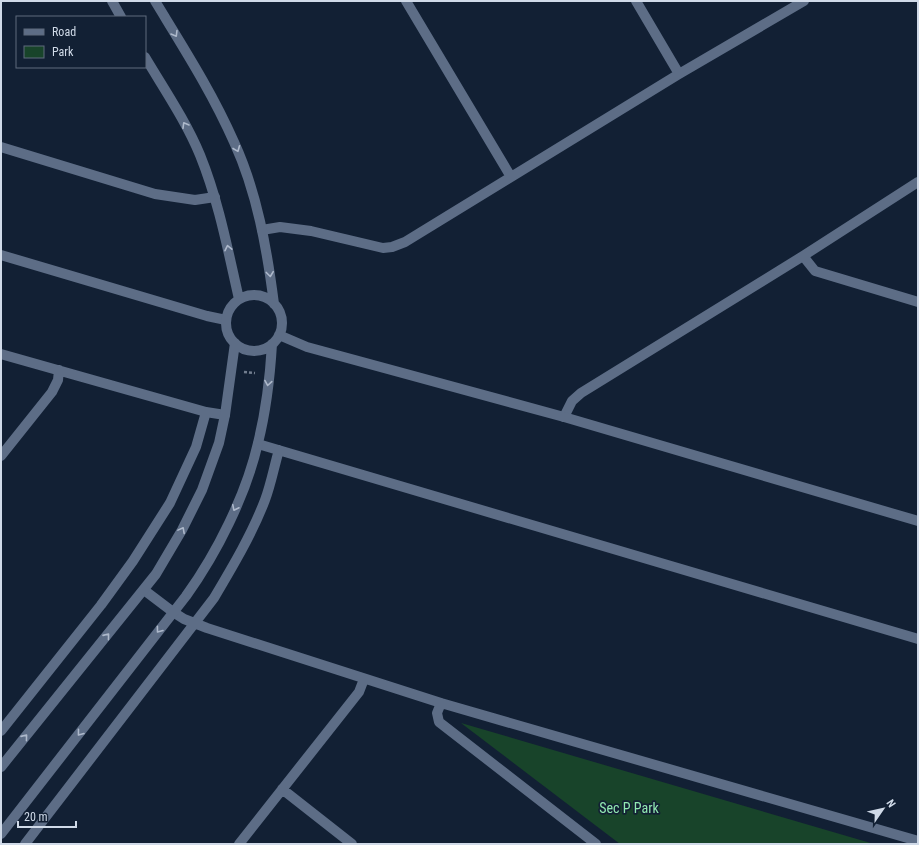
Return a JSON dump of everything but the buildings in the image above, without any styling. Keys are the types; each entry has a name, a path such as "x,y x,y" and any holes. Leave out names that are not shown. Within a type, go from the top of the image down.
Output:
{"street":[{"path":"112,1 120,16"},
{"path":"155,1 207,88 234,142 250,184 262,230 274,304"},
{"path":"406,1 510,177"},
{"path":"636,1 679,74"},
{"path":"262,230 280,227 311,231 383,248 392,247 405,242 679,74 804,1"},
{"path":"146,59 200,155 215,197 225,232 239,300"},
{"path":"1,147 155,194 195,200 215,197"},
{"path":"564,417 572,401 581,393 803,256 918,182"},
{"path":"1,255 199,314 226,320"},
{"path":"803,256 815,271 918,302"},
{"path":"257,295 266,298 274,304 280,313 282,324 279,335 272,344 263,349 253,351 243,349 235,343 228,333 226,320 230,308 239,300 247,296 257,295"},
{"path":"279,335 307,347 564,417 918,521"},
{"path":"1,767 144,590 168,556 202,490 219,443 232,370 235,343"},
{"path":"1,834 204,571 240,499 250,471 258,444 270,374 272,344"},
{"path":"1,354 224,416"},
{"path":"1,456 52,392 58,380 59,370"},
{"path":"1,731 100,606 133,561 166,509 196,448 206,412"},
{"path":"258,444 918,639"},
{"path":"25,844 214,598 254,526 265,500 279,450"},
{"path":"144,590 173,612 196,623 364,679 441,703 918,841"},
{"path":"239,844 359,692 364,679"},
{"path":"441,703 437,713 439,722 596,844"},
{"path":"282,789 352,844"}],"path":[{"path":"232,370 270,374"}],"green space":[{"name":"Sec P Park","path":"461,723 874,844 620,844"}]}
